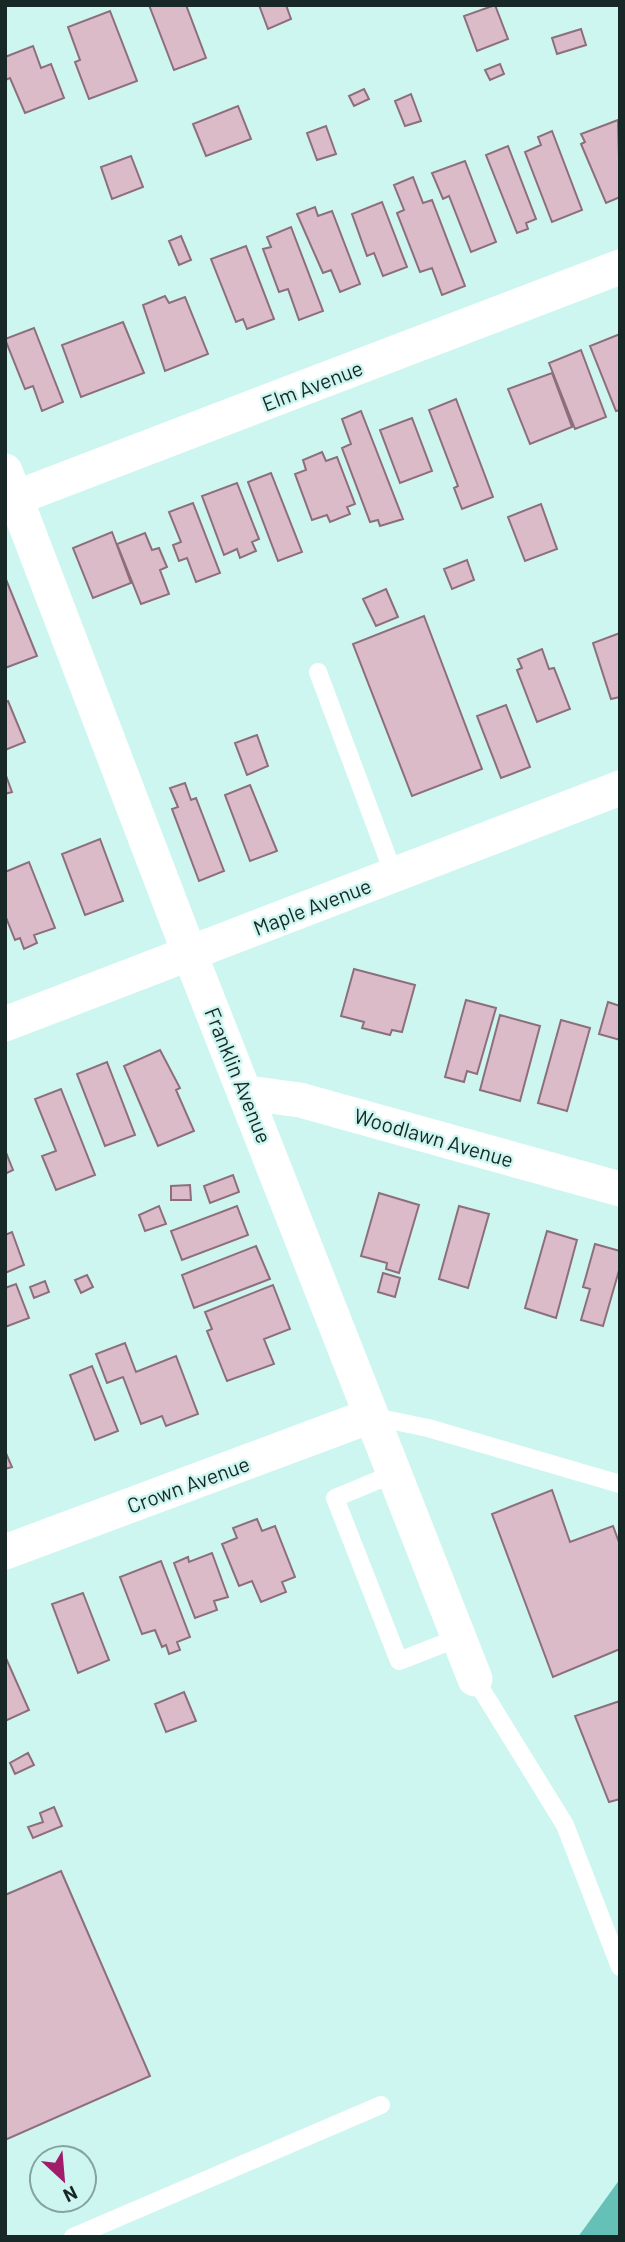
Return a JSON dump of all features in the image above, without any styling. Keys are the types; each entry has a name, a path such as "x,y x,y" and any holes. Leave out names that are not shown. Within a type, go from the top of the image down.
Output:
{"street":[{"name":"Elm Avenue","path":"9,490 620,267"},
{"name":"Franklin Avenue","path":"9,490 475,1679"},
{"name":"Maple Avenue","path":"5,1024 620,788"},
{"name":"Woodlawn Avenue","path":"247,1093 300,1100 620,1189"},
{"name":"Crown Avenue","path":"5,1552 370,1416"}],"lane":[{"path":"317,672 394,875"},
{"path":"370,1416 428,1428 620,1484"},
{"path":"393,1474 335,1497 399,1661 458,1638"},
{"path":"475,1679 565,1825 620,1967"},
{"path":"73,2237 381,2105"}],"shaded area":[{"path":"620,2179 620,2237 578,2237"}],"building":[{"path":"149,5 186,5 206,58 174,70"},
{"path":"259,5 286,5 291,19 268,29"},
{"path":"495,5 508,39 477,51 464,16"},
{"path":"110,11 137,81 89,99 75,62 80,60 68,27"},
{"path":"581,29 586,45 557,54 552,38"},
{"path":"33,46 41,68 51,64 64,98 25,113 10,78 5,80 5,57"},
{"path":"500,64 504,74 490,80 485,70"},
{"path":"364,89 369,99 354,106 349,96"},
{"path":"411,94 421,121 405,126 395,101"},
{"path":"238,106 251,139 206,156 193,124"},
{"path":"618,120 620,197 606,203 581,144 585,142 581,134"},
{"path":"326,126 336,154 317,160 307,133"},
{"path":"552,131 582,210 552,222 525,152 541,145 538,137"},
{"path":"508,146 536,219 526,223 528,229 517,233 486,155"},
{"path":"131,156 143,187 112,199 101,167"},
{"path":"465,161 496,242 471,252 449,196 443,199 432,173"},
{"path":"413,177 423,203 432,200 465,286 442,295 432,268 420,272 397,213 404,210 394,185"},
{"path":"382,202 407,267 383,276 374,253 367,256 352,214"},
{"path":"315,207 318,216 332,211 360,284 340,292 331,270 323,273 297,214"},
{"path":"291,227 323,311 299,320 288,289 279,292 263,249 271,247 267,237"},
{"path":"181,236 191,260 179,265 169,241"},
{"path":"246,246 274,319 247,329 243,319 236,322 211,259"},
{"path":"165,296 169,303 185,297 208,354 165,371 143,305"},
{"path":"123,322 144,373 81,397 62,345"},
{"path":"34,328 63,402 42,411 33,386 25,389 5,339"},
{"path":"620,334 620,410 616,411 590,346"},
{"path":"581,350 606,417 575,429 549,363"},
{"path":"552,373 572,427 530,444 508,389"},
{"path":"456,399 493,497 462,509 454,488 458,486 429,410"},
{"path":"361,411 403,519 380,526 378,520 370,522 342,448 351,444 342,419"},
{"path":"412,418 432,471 400,483 380,430"},
{"path":"322,452 326,461 337,457 355,504 347,507 350,514 330,522 327,515 312,520 295,474 306,470 303,460"},
{"path":"271,473 302,552 278,561 248,482"},
{"path":"237,483 259,539 252,542 256,551 240,558 237,549 224,555 202,496"},
{"path":"193,503 220,573 196,582 187,558 179,561 173,545 181,542 169,512"},
{"path":"541,504 557,549 525,561 508,517"},
{"path":"112,532 131,583 93,598 73,548"},
{"path":"145,533 152,550 159,548 167,567 160,570 169,594 141,604 117,544"},
{"path":"467,560 474,580 452,589 444,569"},
{"path":"5,577 37,656 5,668"},
{"path":"386,589 398,617 376,626 363,599"},
{"path":"424,616 482,769 412,796 353,644"},
{"path":"620,633 620,697 611,699 593,643"},
{"path":"542,649 549,669 554,668 570,709 537,722 517,670 522,668 518,659"},
{"path":"8,701 25,742 5,750 5,702"},
{"path":"506,705 530,767 501,778 477,716"},
{"path":"257,735 268,766 247,775 235,743"},
{"path":"5,773 12,792 5,794"},
{"path":"185,783 191,800 196,798 224,871 199,881 172,809 178,807 170,788"},
{"path":"250,785 277,851 250,861 225,795"},
{"path":"100,839 123,901 85,915 62,854"},
{"path":"29,862 55,928 34,935 37,943 24,949 20,938 15,940 5,915 5,872"},
{"path":"354,969 415,985 402,1032 392,1030 390,1035 362,1028 364,1022 341,1016"},
{"path":"466,1000 496,1008 477,1074 467,1071 464,1082 445,1077"},
{"path":"608,1002 620,1006 620,1040 599,1034"},
{"path":"500,1015 540,1026 520,1101 480,1090"},
{"path":"561,1020 590,1028 567,1111 538,1103"},
{"path":"160,1050 180,1088 176,1090 194,1131 158,1146 124,1066"},
{"path":"107,1062 135,1135 105,1146 77,1074"},
{"path":"61,1089 95,1175 56,1190 42,1156 56,1151 35,1099"},
{"path":"5,1150 13,1170 5,1174"},
{"path":"233,1175 239,1192 210,1203 204,1186"},
{"path":"190,1185 191,1200 171,1200 171,1186"},
{"path":"379,1193 419,1205 399,1273 386,1269 387,1263 361,1256"},
{"path":"159,1206 166,1224 145,1231 139,1215"},
{"path":"237,1206 248,1235 182,1260 171,1231"},
{"path":"459,1206 489,1214 468,1288 439,1279"},
{"path":"547,1231 577,1240 556,1318 525,1308"},
{"path":"12,1232 24,1265 5,1273 5,1235"},
{"path":"595,1244 620,1251 620,1267 603,1326 581,1320 590,1289 583,1287"},
{"path":"256,1246 270,1279 194,1308 182,1275"},
{"path":"383,1273 400,1278 395,1297 378,1292"},
{"path":"87,1275 93,1287 81,1293 75,1280"},
{"path":"45,1281 49,1292 34,1298 30,1287"},
{"path":"16,1284 29,1318 5,1327 5,1288"},
{"path":"273,1285 290,1329 264,1339 274,1364 227,1381 207,1331 212,1329 205,1312"},
{"path":"125,1343 136,1372 176,1356 198,1414 166,1426 162,1416 141,1424 123,1377 107,1383 96,1354"},
{"path":"92,1366 118,1431 95,1440 70,1375"},
{"path":"5,1451 12,1467 5,1469"},
{"path":"552,1490 570,1542 613,1526 620,1545 620,1649 553,1677 492,1514"},
{"path":"257,1519 262,1531 275,1526 295,1577 282,1582 286,1592 261,1602 252,1581 239,1586 222,1544 237,1538 233,1528"},
{"path":"212,1553 228,1597 214,1601 217,1610 195,1618 174,1563 188,1557 189,1562"},
{"path":"161,1561 190,1637 177,1642 180,1650 169,1654 166,1645 162,1647 155,1630 142,1634 120,1577"},
{"path":"83,1593 109,1660 78,1673 52,1604"},
{"path":"5,1656 29,1710 5,1721"},
{"path":"184,1692 196,1721 166,1732 155,1704"},
{"path":"620,1701 620,1799 609,1802 575,1716"},
{"path":"28,1753 34,1765 15,1774 10,1763"},
{"path":"54,1807 62,1826 33,1838 28,1827 43,1822 40,1813"},
{"path":"61,1871 150,2076 5,2140 5,1895"}]}
